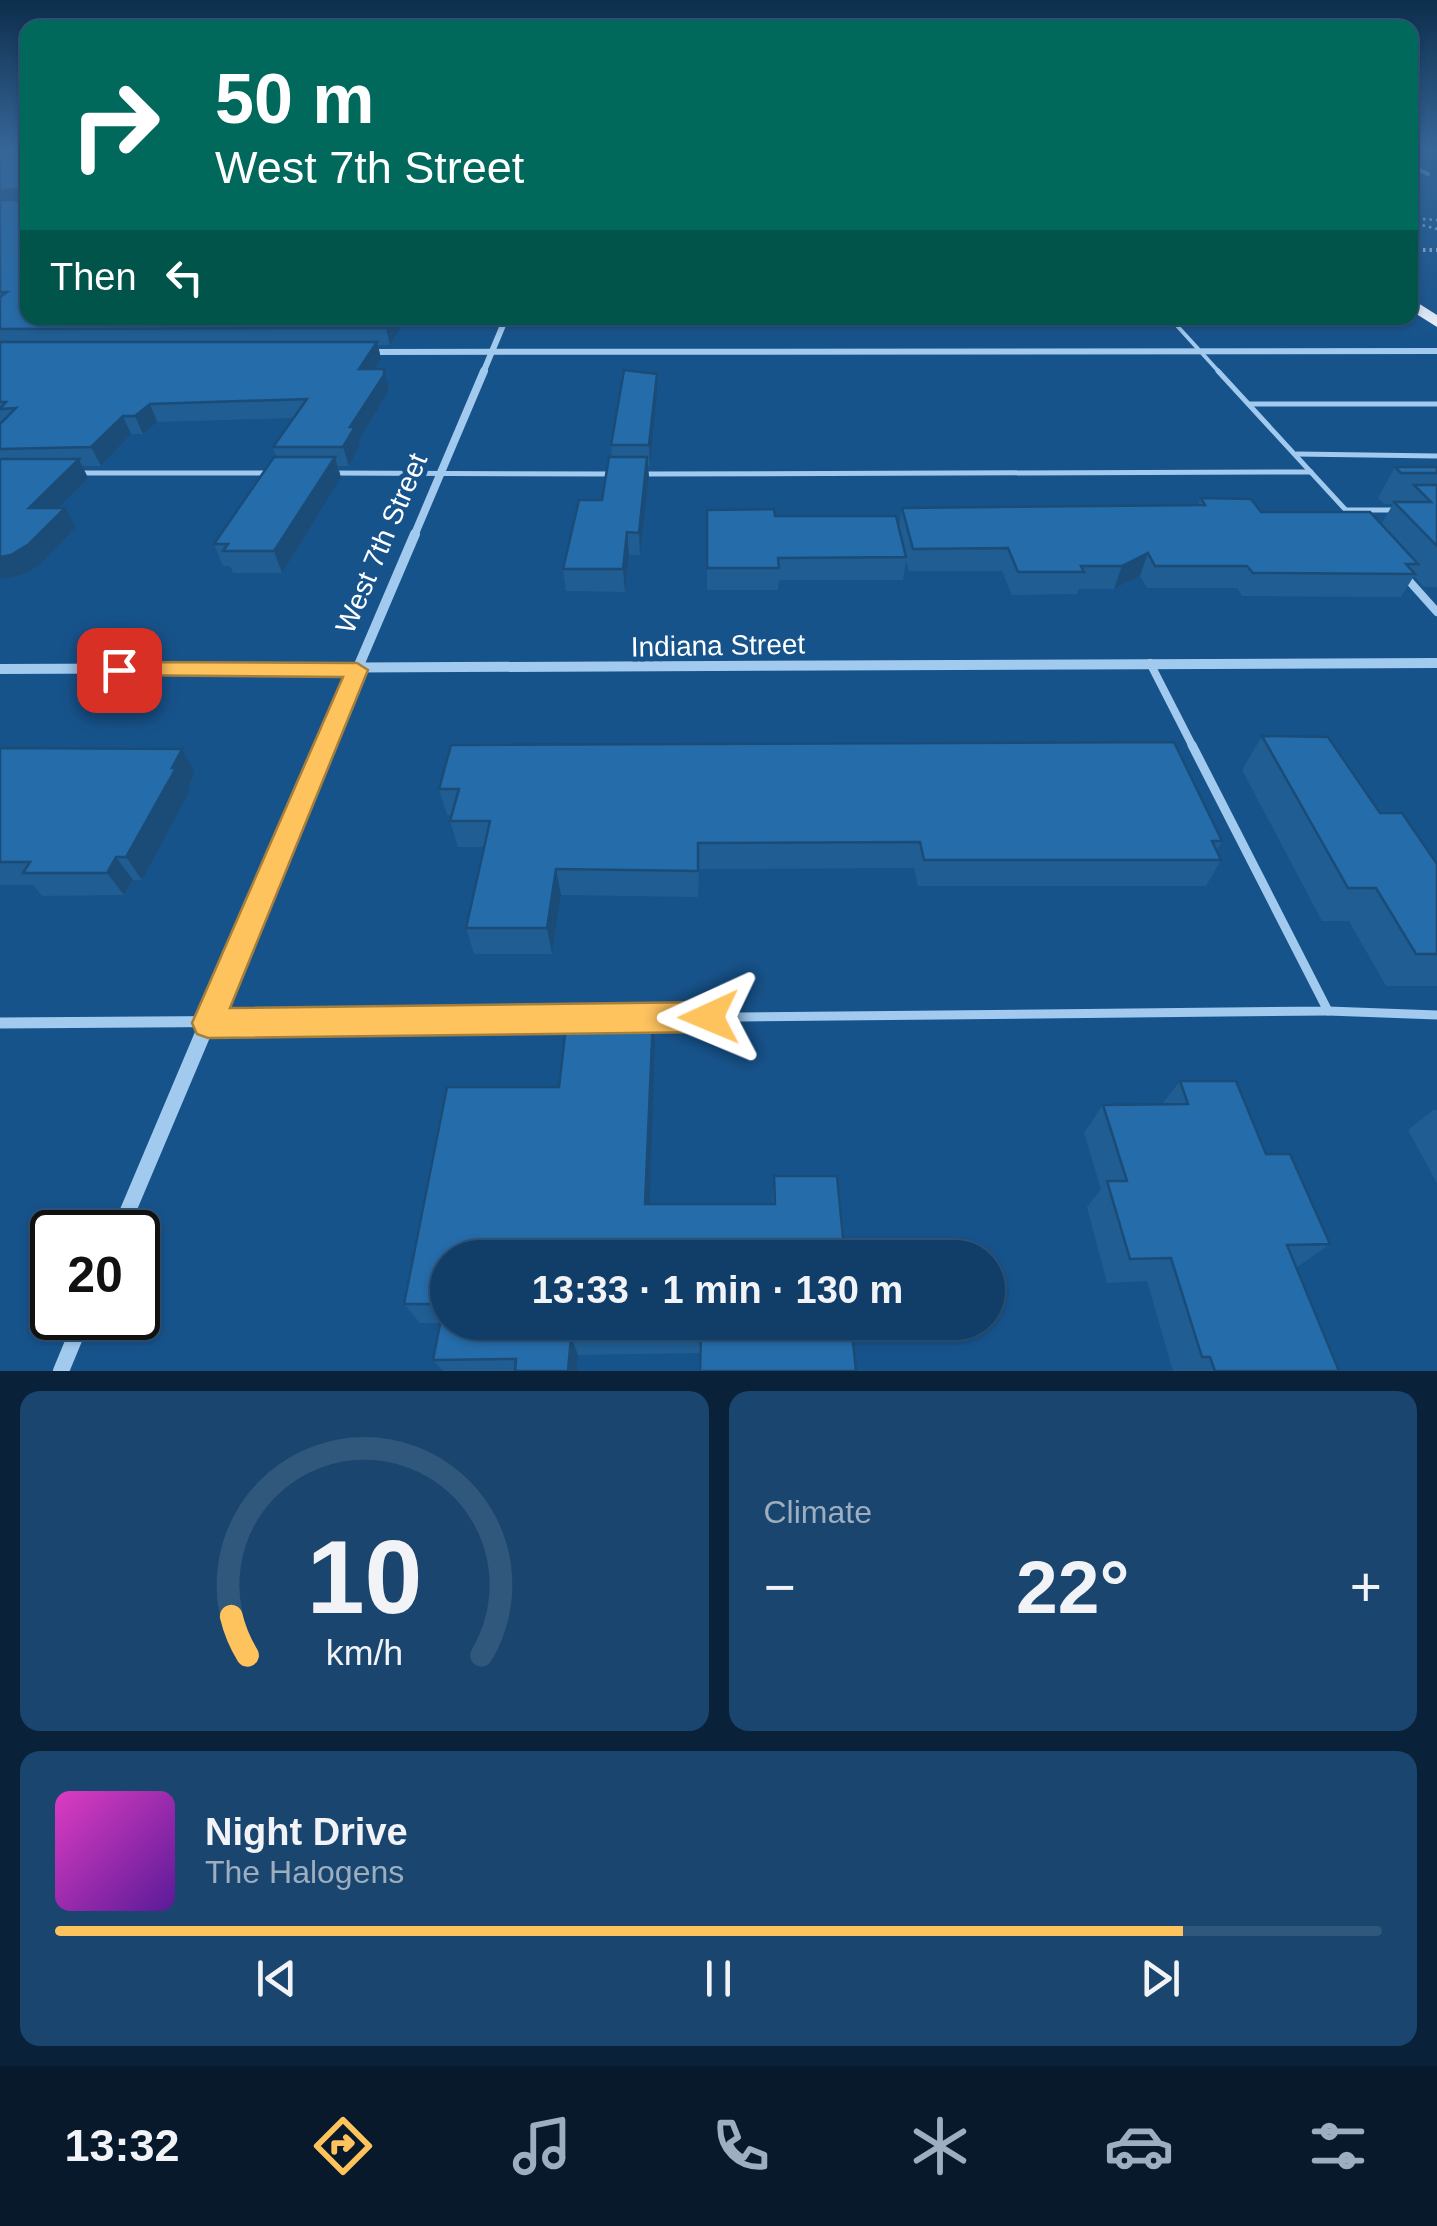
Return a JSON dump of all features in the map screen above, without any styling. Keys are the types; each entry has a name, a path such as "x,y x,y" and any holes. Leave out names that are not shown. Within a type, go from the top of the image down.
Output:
{"street":[{"name":"West 7th Street","path":"128,1210 503,325"},
{"path":"365,352 1437,352"},
{"name":"Indiana Street","path":"0,669 1437,663"},
{"path":"61,1371 74,1340"}],"lane":[{"path":"1177,325 1358,524"},
{"path":"1250,404 1437,404"},
{"path":"1295,454 1437,456"},
{"path":"324,474 1311,472"},
{"path":"76,473 286,473"},
{"path":"1345,510 1400,510"},
{"path":"1398,568 1437,612"},
{"path":"1150,663 1328,1010"},
{"path":"638,1018 1328,1010 1437,1015"},
{"path":"0,1023 579,1019"}],"building":[{"path":"0,212 20,212 20,325 388,325 0,329 0,297 7,292 0,292"},
{"path":"0,342 377,342 359,369 384,369 384,375 350,427 355,427 343,447 273,447 307,399 150,404 135,416 123,416 91,447 0,449 0,424 16,408 0,409 6,402 0,402"},
{"path":"624,370 657,374 649,445 611,445"},
{"path":"274,457 335,457 274,551 223,551 228,544 214,544"},
{"path":"609,457 647,457 639,533 627,532 623,569 563,569 579,500 602,500"},
{"path":"0,459 79,459 29,508 65,508 29,544 0,557"},
{"path":"1395,467 1437,467 1437,473 1401,473"},
{"path":"1414,485 1437,485 1437,546 1394,502 1431,502"},
{"path":"1201,498 1251,499 1261,512 1370,512 1418,564 1406,564 1415,574 1253,573 1247,566 1155,566 1148,553 1122,566 1081,566 1084,572 1018,572 1008,548 913,549 902,508 1205,505"},
{"path":"774,509 775,516 896,516 906,557 778,558 779,568 707,568 707,510"},
{"path":"1262,736 1328,737 1380,813 1402,813 1437,864 1437,954 1416,954 1376,888 1348,888"},
{"path":"1174,742 1222,841 1212,841 1221,860 924,860 920,842 698,843 698,871 556,869 547,928 466,928 490,821 450,821 459,789 439,789 451,745"},
{"path":"0,748 182,749 172,768 176,768 126,857 116,857 107,873 23,873 30,862 0,862"},
{"path":"653,1017 645,1204 775,1204 774,1176 837,1176 843,1240 430,1240 430,1304 404,1304 447,1087 559,1087 567,1018"},
{"path":"1180,1081 1236,1081 1266,1154 1290,1154 1330,1244 1287,1245 1339,1371 1215,1371 1210,1357 1202,1357 1171,1258 1130,1259 1107,1181 1127,1181 1103,1105 1188,1104"},
{"path":"437,1340 571,1340 568,1371 515,1371 516,1359 433,1360"},
{"path":"701,1340 853,1340 856,1371 700,1371"}],"route":[{"path":"119,670 357,670 208,1023 709,1017"}]}
